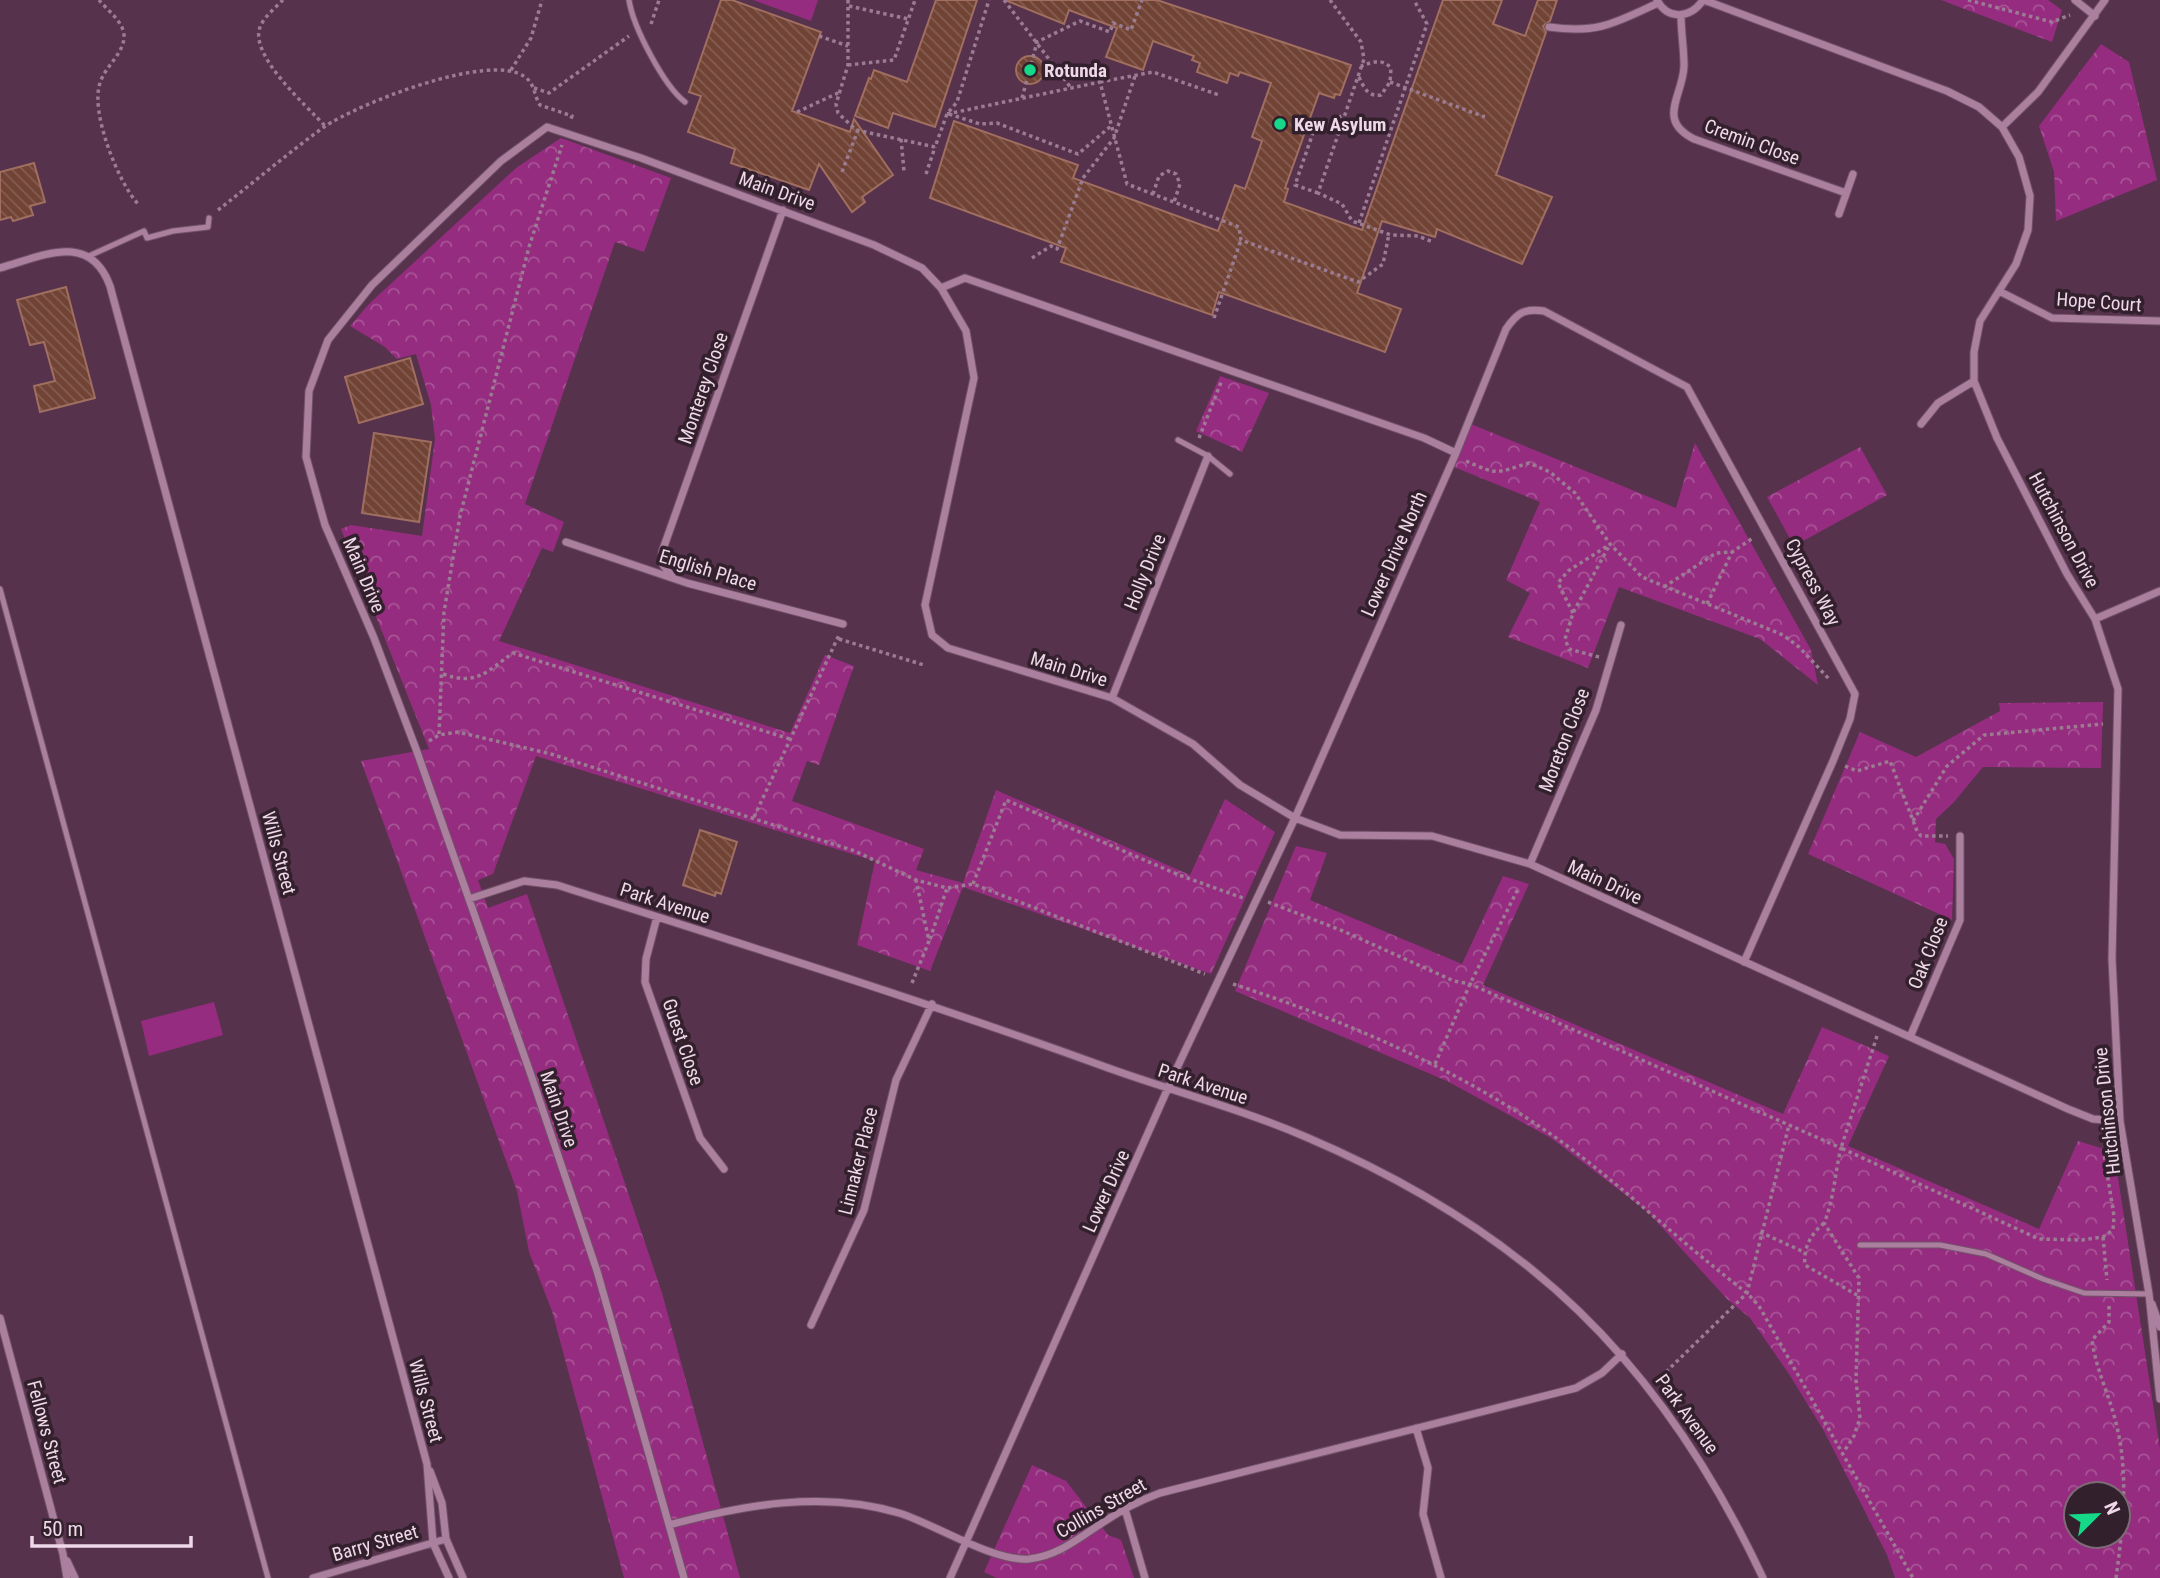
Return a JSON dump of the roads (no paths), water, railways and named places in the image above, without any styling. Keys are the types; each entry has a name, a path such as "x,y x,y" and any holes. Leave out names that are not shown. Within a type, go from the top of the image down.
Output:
{"street":[{"path":"1549,27 1581,32 1596,29 1658,1 1668,12 1681,15 1693,11 1703,0"},
{"name":"Hutchinson Drive","path":"1703,0 1947,91 1979,107 2002,127 2019,157 2030,196 2028,230 2016,264 1980,321 1973,352 1974,381 1997,438 2067,574 2095,619 2118,689 2112,960 2120,1121 2149,1294 2160,1399"},
{"path":"2075,0 2095,16"},
{"path":"2002,127 2038,92 2105,0"},
{"name":"Cremin Close","path":"1681,15 1684,66 1672,108 1679,130 1694,139 1846,193"},
{"name":"Main Drive","path":"684,1578 597,1271 469,899 374,638 325,526 306,457 309,391 328,340 372,285 500,161 547,127 566,131 874,245 922,268 941,288 966,331 974,378 925,605 932,635 950,649 1112,698 1193,744 1240,785 1295,818 1340,835 1432,836 1530,864 2068,1109 2094,1119 2120,1121"},
{"path":"1839,214 1853,174"},
{"name":"Monterey Close","path":"672,576 663,565 662,552 783,210"},
{"path":"0,268 65,251 91,256"},
{"name":"Wills Street","path":"91,256 101,264 110,286 427,1464 442,1503 446,1539 463,1578"},
{"path":"941,288 965,278 1424,438 1456,453"},
{"name":"Hope Court","path":"1999,290 2052,317 2160,321"},
{"name":"Lower Drive North","path":"1295,818 1456,453 1506,329 1516,315 1528,309"},
{"name":"Cypress Way","path":"1528,309 1544,311 1687,387 1855,694 1850,719 1833,761 1744,962"},
{"path":"1921,424 1938,403 1974,381"},
{"name":"Holly Drive","path":"1112,698 1208,457"},
{"name":"English Place","path":"566,542 687,583 843,624"},
{"path":"2095,619 2160,591"},
{"name":"Moreton Close","path":"1530,864 1596,709 1621,625"},
{"name":"Lower Drive","path":"950,1578 1168,1089 1255,898 1295,818"},
{"name":"Oak Close","path":"1910,1037 1960,920 1960,836"},
{"name":"Park Avenue","path":"469,899 532,880 932,1004 1308,1138 1447,1210 1530,1266 1590,1319 1622,1354 1658,1398 1703,1462 1763,1578"},
{"name":"Guest Close","path":"657,917 646,959 645,982 700,1138 724,1169"},
{"name":"Linnaker Place","path":"811,1325 864,1210 896,1080 932,1004"},
{"name":"Hutchinson Drive","path":"2149,1294 2160,1327"},
{"name":"Fellows Street","path":"0,1318 64,1554 67,1578"},
{"name":"Collins Street","path":"670,1525 768,1503 828,1502 899,1513 1011,1558 1033,1559 1063,1550 1125,1509 1175,1488 1576,1388 1602,1373 1622,1354"},
{"path":"1416,1428 1428,1468 1423,1514 1441,1578"},
{"name":"Wills Street","path":"427,1464 433,1543 449,1578"},
{"path":"1125,1509 1145,1578"},
{"name":"Barry Street","path":"313,1578 446,1539"},
{"name":"Fellows Street","path":"64,1554 75,1578"}],"lane":[{"path":"629,0 633,15 670,86 685,102"},
{"path":"91,256 144,231 147,238 173,230 208,228 209,218"},
{"path":"1178,440 1208,457 1230,474"},
{"path":"0,589 268,1578"},
{"path":"1860,1245 1940,1245 1986,1254 2043,1279 2084,1293 2149,1294"}],"place":[{"name":"Rotunda","path":"1030,70"},
{"name":"Kew Asylum","path":"1280,124"}]}
